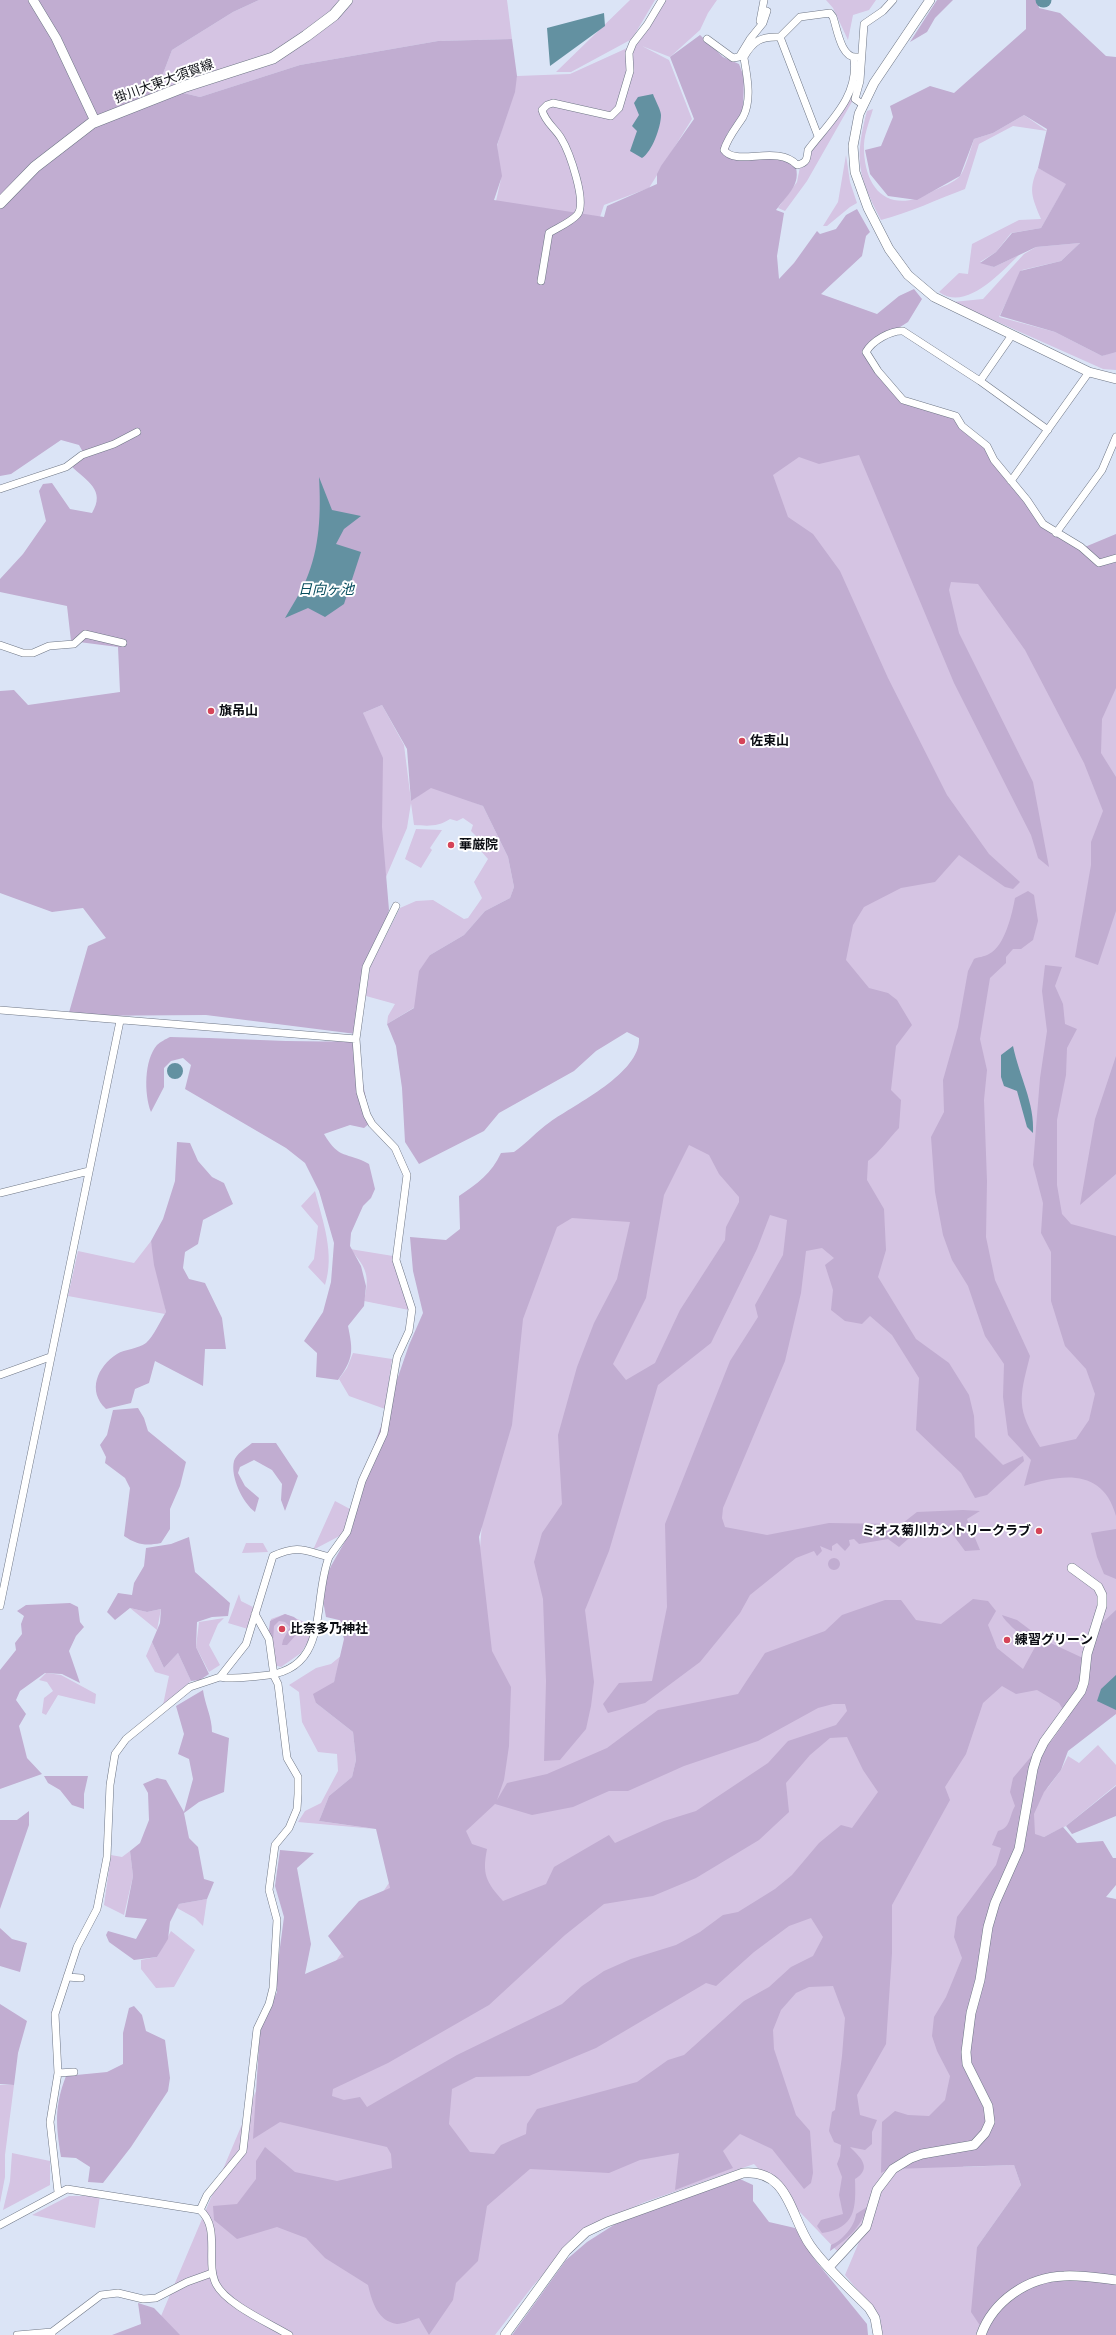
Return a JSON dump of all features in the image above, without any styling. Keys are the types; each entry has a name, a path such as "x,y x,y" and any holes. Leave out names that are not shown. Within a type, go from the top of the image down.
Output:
{"main road":[{"name":"掛川大東大須賀線","path":"0,203 35,167 66,141 95,121 186,86 273,58 306,36 334,14 347,0"}],"street":[{"path":"32,0 56,38 95,121"},
{"path":"542,281 549,233 578,215 581,206 578,185 567,152 561,138 546,120 542,110 547,105 553,103 611,116 619,108 630,71 629,53 632,43 647,25 662,0"},
{"path":"758,30 764,0"},
{"path":"767,11 763,23 744,55 748,101 743,116 727,140 724,150 726,153 740,158 756,154 786,157 797,165 803,164 807,159 808,150 847,101 851,92 864,24 888,6 893,0"},
{"path":"930,0 874,83 862,104 853,146 855,172 868,208 890,249 908,275 934,297 1089,372 1116,379"},
{"path":"707,39 733,58 740,57 744,55 757,40 762,37 780,37 800,16 830,13 833,17 844,49 858,57"},
{"path":"780,37 818,136"},
{"path":"858,57 860,81 855,99 862,104"},
{"path":"1048,430 980,381 903,331 895,330 869,346 866,352 878,371 903,400 956,416 962,426 987,446 994,460 1027,500 1043,524 1056,533 1081,546 1098,563 1116,558"},
{"path":"980,381 1012,335"},
{"path":"1011,481 1089,372"},
{"path":"0,489 66,467 82,455 114,444 137,432"},
{"path":"1056,533 1102,470 1116,437"},
{"path":"0,645 23,653 33,653 49,646 74,644 85,634 123,643"},
{"path":"58,2192 50,2122 58,2073 55,2014 77,1947 97,1909 106,1858 110,1785 117,1750 126,1739 190,1687 220,1677 230,1679 274,1676 286,1671 299,1660 312,1642 318,1623 323,1573 329,1557 347,1532 362,1481 384,1433 397,1357 409,1331 412,1309 396,1260 407,1175 395,1148 372,1124 367,1115 360,1092 356,1039 366,967 396,906"},
{"path":"0,1010 120,1021 356,1039"},
{"path":"0,1606 3,1578 120,1021"},
{"path":"0,1193 89,1171"},
{"path":"0,1375 50,1357"},
{"path":"220,1677 246,1644 273,1556 295,1549 329,1557"},
{"path":"829,2267 866,2227 877,2190 893,2169 911,2158 922,2154 974,2145 985,2133 990,2122 988,2106 967,2064 966,2052 971,2014 980,1980 991,1914 1019,1849 1033,1769 1044,1742 1081,1691 1084,1682 1087,1654 1102,1606 1102,1595 1098,1587 1072,1568"},
{"path":"200,2210 207,2195 243,2151 257,2030 269,2004 273,1988 277,1920 268,1890 275,1845 289,1828 297,1809 298,1777 287,1758 278,1684 274,1676 269,1639 255,1614"},
{"path":"67,1977 81,1978"},
{"path":"58,2073 74,2072"},
{"path":"505,2335 566,2251 586,2232 607,2222 743,2173 766,2175 782,2188 810,2244 829,2267 869,2308 875,2318 878,2335"},
{"path":"0,2225 58,2192 67,2189 78,2189 200,2210 206,2215 209,2224 212,2273 216,2285 226,2297 288,2335"},
{"path":"17,2335 52,2334 101,2295 118,2293 143,2299 156,2298 187,2282 212,2273"},
{"path":"981,2335 1000,2304 1021,2288 1032,2283 1045,2278 1064,2276 1116,2280"}],"shaded area":[{"path":"0,0 259,0 233,12 172,50 158,87 200,97 300,65 438,41 512,39 517,76 515,92 497,145 502,176 494,200 604,217 607,206 657,184 657,174 661,166 694,119 670,57 700,35 723,57 739,64 744,77 743,112 727,134 730,155 793,160 796,168 797,175 794,187 776,210 784,213 777,256 779,279 794,263 817,231 820,234 836,229 846,215 857,209 870,232 866,236 862,256 821,294 877,314 899,296 914,289 922,299 908,322 864,350 903,400 953,417 985,447 1043,527 1080,549 1116,534 1116,688 1102,719 1101,753 1116,777 1116,911 1098,965 1075,957 1091,865 1091,842 1103,811 1084,763 1025,650 978,584 951,582 949,590 959,633 1033,782 1049,867 1038,858 1031,835 954,683 859,455 819,464 799,457 773,475 788,517 813,534 840,571 888,678 947,795 989,854 1020,882 1013,889 1005,887 959,855 935,882 901,888 864,907 853,925 846,960 869,988 888,993 897,1000 912,1025 896,1046 891,1090 901,1100 899,1128 868,1161 867,1180 884,1209 886,1250 878,1277 916,1339 949,1363 969,1395 974,1416 975,1437 1003,1465 1023,1456 1024,1461 987,1495 975,1498 961,1473 916,1430 919,1378 892,1335 870,1316 862,1324 845,1321 831,1310 833,1290 825,1265 834,1258 822,1248 806,1251 801,1293 785,1361 723,1508 722,1518 725,1527 767,1535 829,1523 895,1524 899,1526 917,1512 963,1510 980,1511 967,1519 980,1550 965,1551 945,1524 908,1539 899,1547 888,1539 859,1544 854,1539 849,1540 850,1545 845,1551 837,1543 832,1546 832,1551 820,1546 822,1551 817,1556 814,1551 796,1558 750,1595 740,1613 700,1662 645,1703 608,1713 603,1704 619,1683 652,1681 667,1607 665,1524 730,1361 758,1317 755,1305 783,1255 787,1220 770,1215 757,1249 711,1343 658,1385 609,1551 585,1610 594,1682 586,1729 560,1760 544,1761 546,1681 543,1599 534,1562 542,1533 562,1504 558,1435 577,1367 594,1323 617,1279 630,1222 572,1218 557,1227 523,1319 512,1425 479,1537 492,1651 511,1687 509,1746 504,1780 497,1800 507,1783 547,1774 607,1748 658,1710 738,1694 765,1653 825,1631 842,1615 885,1600 901,1600 916,1620 941,1624 973,1599 988,1601 996,1611 988,1625 997,1648 1023,1669 1040,1638 1085,1659 1087,1637 1116,1610 1116,1714 1068,1751 1061,1770 1044,1792 1034,1814 1035,1834 1044,1837 1063,1827 1077,1843 1103,1841 1113,1858 1116,1858 1116,1885 1106,1897 1116,1899 1116,2335 982,2335 983,2330 971,2312 977,2247 1021,2185 1014,2165 893,2169 895,2166 881,2173 882,2122 895,2111 908,2115 929,2116 945,2100 950,2076 937,2051 932,2036 934,2017 946,1997 962,1958 954,1937 957,1917 996,1865 1001,1848 992,1845 998,1831 1008,1824 1015,1806 1010,1792 1013,1778 1035,1752 1047,1746 1068,1718 1059,1703 1037,1690 1016,1694 1002,1686 983,1703 966,1754 945,1787 950,1800 892,1905 892,1953 886,2044 857,2095 860,2115 877,2120 872,2132 872,2144 865,2150 850,2147 861,2159 864,2167 860,2175 855,2179 855,2199 852,2215 842,2227 822,2233 817,2226 821,2220 843,2214 839,2195 842,2177 837,2164 840,2156 841,2145 834,2142 829,2131 832,2112 835,2110 845,2018 833,1986 809,1987 796,1993 781,2010 773,2030 774,2049 796,2115 810,2131 813,2173 811,2183 804,2189 772,2149 740,2134 723,2151 733,2168 675,2190 679,2153 640,2160 609,2173 530,2169 487,2206 478,2261 456,2283 453,2300 429,2335 419,2318 397,2324 385,2319 376,2309 368,2285 325,2258 306,2238 277,2227 237,2239 214,2220 213,2206 237,2204 256,2179 256,2161 265,2147 295,2172 337,2181 392,2168 391,2154 387,2147 280,2122 253,2139 260,2029 277,1992 277,1970 284,1917 275,1886 280,1850 314,1853 297,1868 311,1944 305,1974 344,1957 328,1936 359,1901 390,1888 376,1829 319,1821 329,1796 352,1777 356,1760 353,1732 316,1703 313,1694 334,1682 344,1639 339,1620 326,1617 321,1590 331,1566 352,1529 362,1481 409,1345 423,1313 413,1271 410,1237 446,1240 460,1229 459,1196 489,1172 501,1153 514,1152 550,1122 590,1097 618,1075 637,1051 639,1038 627,1032 596,1051 574,1071 499,1113 484,1131 419,1164 405,1142 402,1088 396,1046 387,1024 414,1008 419,971 430,955 464,935 485,911 510,898 514,887 508,857 483,806 431,788 411,801 407,749 382,705 363,713 383,758 382,827 389,910 383,935 366,967 356,1034 206,1015 68,1016 88,946 106,938 83,908 52,912 0,893 0,691 14,690 28,705 120,692 118,647 71,641 67,606 0,592 0,579 23,554 46,521 39,491 43,484 52,483 70,509 92,513 96,505 96,492 93,486 71,466 84,454 79,445 61,440 11,474 0,476","holes":["689,1145 709,1155 719,1174 739,1197 739,1202 726,1227 725,1240 680,1310 655,1363 626,1380 613,1364 646,1298 664,1195","833,1704 845,1704 847,1711 836,1725 788,1741 768,1763 696,1811 664,1821 615,1843 609,1835 554,1867 546,1884 503,1901 489,1883 485,1871 487,1849 472,1844 466,1831 495,1804 532,1815 573,1807 609,1791 628,1791 684,1766 758,1741 818,1708","847,1737 863,1770 878,1792 852,1828 841,1825 819,1843 792,1875 775,1889 738,1912 723,1915 700,1932 676,1945 631,1959 604,1971 582,1986 562,2004 457,2055 367,2107 360,2097 344,2100 332,2096 333,2089 388,2063 489,2005 565,1935 604,1904 653,1896 696,1878 759,1840 789,1812 786,1783 810,1755 830,1738","811,1918 823,1937 813,1956 791,1967 769,1987 744,2001 684,2055 668,2060 637,2082 537,2109 527,2124 526,2134 501,2145 494,2154 470,2152 449,2124 452,2089 476,2077 529,2076 596,2048 706,1983 716,1986 754,1952 789,1926"]},
{"path":"259,0 507,0 512,39 438,41 300,65 200,97 158,87 172,50 233,12"},
{"path":"630,0 655,0 632,39 571,72 556,72"},
{"path":"662,0 717,0 708,13 700,30 670,57 642,46 669,60 692,119 649,188 604,205 600,217 496,201 501,179 497,146 517,76 570,74 636,44"},
{"path":"826,0 876,0 869,10 853,15 848,40 833,8"},
{"path":"937,0 953,0 935,18 927,32 910,42"},
{"path":"1026,0 1038,0 1039,8 1060,13 1106,56 1116,57 1116,352 1102,356 1055,332 1000,316 1020,271 1061,261 1080,243 1036,247 994,267 980,263 996,252 1012,233 1041,228 1066,184 1038,168 1047,129 1024,115 993,133 974,139 960,176 917,200 888,196 870,174 865,150 881,146 893,117 890,106 930,86 954,93 1026,29"},
{"path":"861,60 857,93 807,181 785,211 778,208 797,182 800,167 809,149 847,101 854,61"},
{"path":"873,109 864,140 866,166 870,179 876,189 885,196 895,200 906,201 919,198 954,181 960,176 964,169 974,139 993,133 1024,115 1047,131 1013,126 979,144 965,189 913,210 881,220 867,191 860,167 860,143 863,128 867,111"},
{"path":"846,155 850,182 857,203 827,226 823,226 838,202"},
{"path":"1038,168 1067,183 1041,228 1011,233 996,252 980,262 994,267 1019,255 1003,271 971,294 960,297 949,297 939,292 959,273 968,274 972,244 1019,220 1041,219 1032,194 1033,182"},
{"path":"1080,243 1061,261 1022,270 999,317 1055,332 1102,356 1116,351 1116,370 1103,369 953,302 983,299 1024,254 1036,247"},
{"path":"875,444 1116,615 1116,1664 1046,1790 1061,1770 1068,1756 1079,1763 1098,1745 1116,1765 1116,1785 1066,1826 1044,1837 1035,1835 963,2167 1014,2165 1021,2185 977,2247 982,2335 882,2335 880,2317 845,2275 859,2242 841,2255 754,2164 645,2202 583,2229 532,2287 495,2335 153,2335 270,2058 461,1777 505,1246 718,1114 731,452"},
{"path":"382,705 404,745 411,801 432,786 483,806 508,857 514,887 510,898 485,911 464,935 430,955 415,1007 387,1024 388,1016 395,1004 366,996 370,967 400,908 416,901 433,900 464,919 468,918 482,898 474,882 488,859 473,842 477,837 471,831 473,825 463,818 457,821 450,819 446,822 433,825 414,825 411,803 407,828 386,877 363,713"},
{"path":"416,829 442,830 430,848 432,850 421,868 405,859"},
{"path":"1028,891 1034,895 1038,921 1033,940 1021,949 1013,949 1006,957 1006,963 990,978 980,1039 987,1070 984,1100 987,1181 986,1237 995,1280 1030,1356 1022,1393 1022,1403 1023,1412 1032,1434 1040,1447 1076,1439 1089,1420 1095,1394 1086,1369 1065,1346 1051,1301 1051,1252 1041,1233 1043,1203 1033,1165 1040,1078 1047,1031 1042,991 1045,965 1062,967 1055,986 1063,1004 1065,1024 1077,1029 1067,1048 1066,1075 1057,1120 1057,1185 1062,1214 1071,1224 1116,1236 1116,1516 1110,1500 1101,1489 1091,1482 1079,1478 1053,1479 1024,1486 1031,1460 1008,1435 1003,1397 1004,1364 985,1336 968,1286 952,1260 943,1235 935,1192 931,1137 944,1112 943,1080 958,1027 968,971 974,959 985,956 995,950 1007,929 1015,898"},
{"path":"170,1037 285,1041 354,1041 371,1122 364,1128 350,1125 324,1134 339,1152 369,1164 375,1189 371,1198 363,1206 351,1233 350,1246 361,1266 366,1286 364,1306 348,1326 351,1342 350,1360 338,1380 316,1377 317,1353 304,1341 323,1312 331,1282 334,1243 319,1191 305,1163 286,1148 185,1089 191,1065 183,1058 171,1061 164,1068 164,1087 151,1112 146,1087 146,1077 150,1059 157,1045"},
{"path":"1116,1056 1116,1174 1080,1205 1095,1119"},
{"path":"177,1142 190,1143 198,1161 212,1177 224,1183 233,1204 203,1220 198,1244 185,1252 183,1268 189,1279 205,1283 222,1318 226,1349 205,1349 203,1386 155,1361 149,1383 135,1389 131,1403 106,1409 100,1402 97,1395 96,1387 100,1372 110,1359 117,1354 139,1347 146,1343 166,1312 154,1265 151,1241 163,1219 175,1181"},
{"path":"315,1191 327,1238 329,1262 325,1285 308,1267 314,1259 318,1226 301,1206"},
{"path":"151,1241 166,1312 165,1314 68,1296 78,1251 134,1263"},
{"path":"350,1249 393,1256 393,1262 409,1310 364,1301 367,1285 366,1273"},
{"path":"353,1353 392,1359 385,1409 349,1396 339,1379 347,1368"},
{"path":"138,1408 144,1418 148,1431 186,1462 180,1486 170,1509 170,1529 161,1543 156,1544 137,1543 124,1536 130,1488 125,1478 105,1463 106,1457 100,1445 107,1435 113,1410"},
{"path":"252,1443 276,1443 298,1476 285,1511 281,1500 282,1484 272,1470 254,1460 240,1467 238,1473 245,1486 259,1498 255,1512 250,1508 238,1489 233,1467 234,1461 239,1454"},
{"path":"335,1501 350,1509 347,1532 313,1550"},
{"path":"1116,1529 1116,1579 1104,1574 1097,1557 1091,1533"},
{"path":"189,1537 195,1572 230,1603 228,1616 212,1617 197,1622 196,1647 209,1674 200,1680 191,1681 178,1653 164,1668 152,1642 160,1623 161,1609 147,1612 130,1608 115,1620 107,1612 118,1593 132,1595 134,1583 144,1566 146,1548 171,1544"},
{"path":"246,1543 263,1543 268,1552 242,1553"},
{"path":"832,1558 836,1558 840,1564 836,1570 832,1570 828,1566 828,1562"},
{"path":"239,1594 241,1601 255,1608 248,1629 228,1623"},
{"path":"70,1603 78,1607 80,1622 84,1627 76,1636 69,1651 80,1683 62,1674 45,1673 20,1691 16,1700 26,1714 19,1726 27,1758 42,1774 0,1789 0,1670 16,1650 15,1643 22,1634 21,1624 24,1616 17,1611 26,1605"},
{"path":"130,1608 147,1612 161,1609 157,1630"},
{"path":"285,1614 317,1627 301,1653 281,1667 274,1665 269,1631 271,1619"},
{"path":"285,1614 294,1617 302,1624 302,1628 287,1645 282,1645 290,1627 285,1622 279,1621 274,1626 273,1641 269,1631 270,1621"},
{"path":"1002,1615 1017,1620 1033,1632 1027,1639 1010,1625"},
{"path":"224,1618 218,1624 209,1645 220,1665 209,1672 196,1647 199,1622"},
{"path":"152,1642 164,1668 178,1653 191,1681 163,1705 169,1676 155,1672 146,1656"},
{"path":"342,1655 334,1682 316,1703 353,1732 356,1760 352,1777 329,1796 319,1821 375,1829 298,1822 305,1811 321,1803 338,1771 337,1754 318,1752 302,1722 299,1692 289,1685 316,1668 331,1664"},
{"path":"46,1673 61,1675 96,1694 95,1704 58,1695 46,1715 42,1713 44,1698 53,1691 47,1682 39,1680"},
{"path":"203,1690 211,1721 212,1732 229,1738 224,1792 199,1802 184,1813 189,1838 198,1847 204,1879 214,1882 207,1899 179,1904 170,1922 168,1939 157,1957 134,1960 109,1942 106,1935 108,1931 136,1939 147,1919 125,1917 133,1876 130,1851 140,1843 149,1820 148,1793 143,1784 157,1778 166,1780 184,1812 193,1779 189,1759 178,1754 184,1734 176,1706"},
{"path":"44,1776 88,1776 84,1794 84,1809 72,1805 60,1790 48,1783"},
{"path":"1116,1786 1116,1816 1072,1834 1066,1826"},
{"path":"29,1811 29,1825 0,1909 0,1820 17,1820"},
{"path":"130,1851 133,1876 124,1915 104,1905 111,1855 122,1857"},
{"path":"207,1899 203,1926 195,1918 177,1908 179,1904"},
{"path":"0,1928 12,1939 27,1943 20,1972 0,1966"},
{"path":"171,1931 195,1950 174,1987 156,1988 141,1969 141,1960 157,1957"},
{"path":"0,2004 27,2021 18,2053 14,2085 0,2084"},
{"path":"134,2006 142,2015 146,2031 165,2040 170,2078 168,2091 131,2147 103,2183 88,2182 90,2167 76,2158 61,2157 57,2125 59,2097 66,2076 107,2072 123,2064 123,2033 129,2008"},
{"path":"0,2085 14,2085 5,2155 5,2177 0,2203"},
{"path":"12,2153 50,2161 50,2185 3,2210 10,2181"},
{"path":"740,2179 753,2185 753,2201 769,2222 795,2228 815,2260 867,2324 868,2335 512,2335 566,2260 587,2242 620,2221"},
{"path":"69,2196 100,2196 95,2228 32,2215"},
{"path":"867,2207 865,2214 853,2232 830,2251 831,2245 839,2240 851,2228 856,2214"},
{"path":"138,2303 154,2308 180,2335 112,2335 141,2324"}],"water":[{"path":"604,13 605,26 550,66 547,28"},
{"path":"653,94 660,110 661,120 658,132 652,145 646,155 642,158 630,151 637,131 632,126 639,115 634,103 638,97"},
{"name":"日向ヶ池","path":"319,477 332,510 361,516 344,529 336,544 361,552 344,604 325,617 308,608 285,618 299,595 311,568 317,543 320,503"},
{"path":"1013,1046 1032,1111 1033,1133 1027,1127 1017,1091 1004,1086 1001,1077 1001,1055"},
{"path":"175,1063 182,1068 183,1071 178,1078 175,1079 168,1074 167,1071 172,1064"},
{"path":"1116,1675 1116,1710 1097,1701 1101,1689"}],"place":[{"name":"旗吊山","path":"211,711"},
{"name":"佐束山","path":"742,741"},
{"name":"華厳院","path":"451,845"},
{"name":"ミオス菊川カントリークラブ","path":"1039,1531"},
{"name":"比奈多乃神社","path":"282,1629"},
{"name":"練習グリーン","path":"1007,1640"}]}
